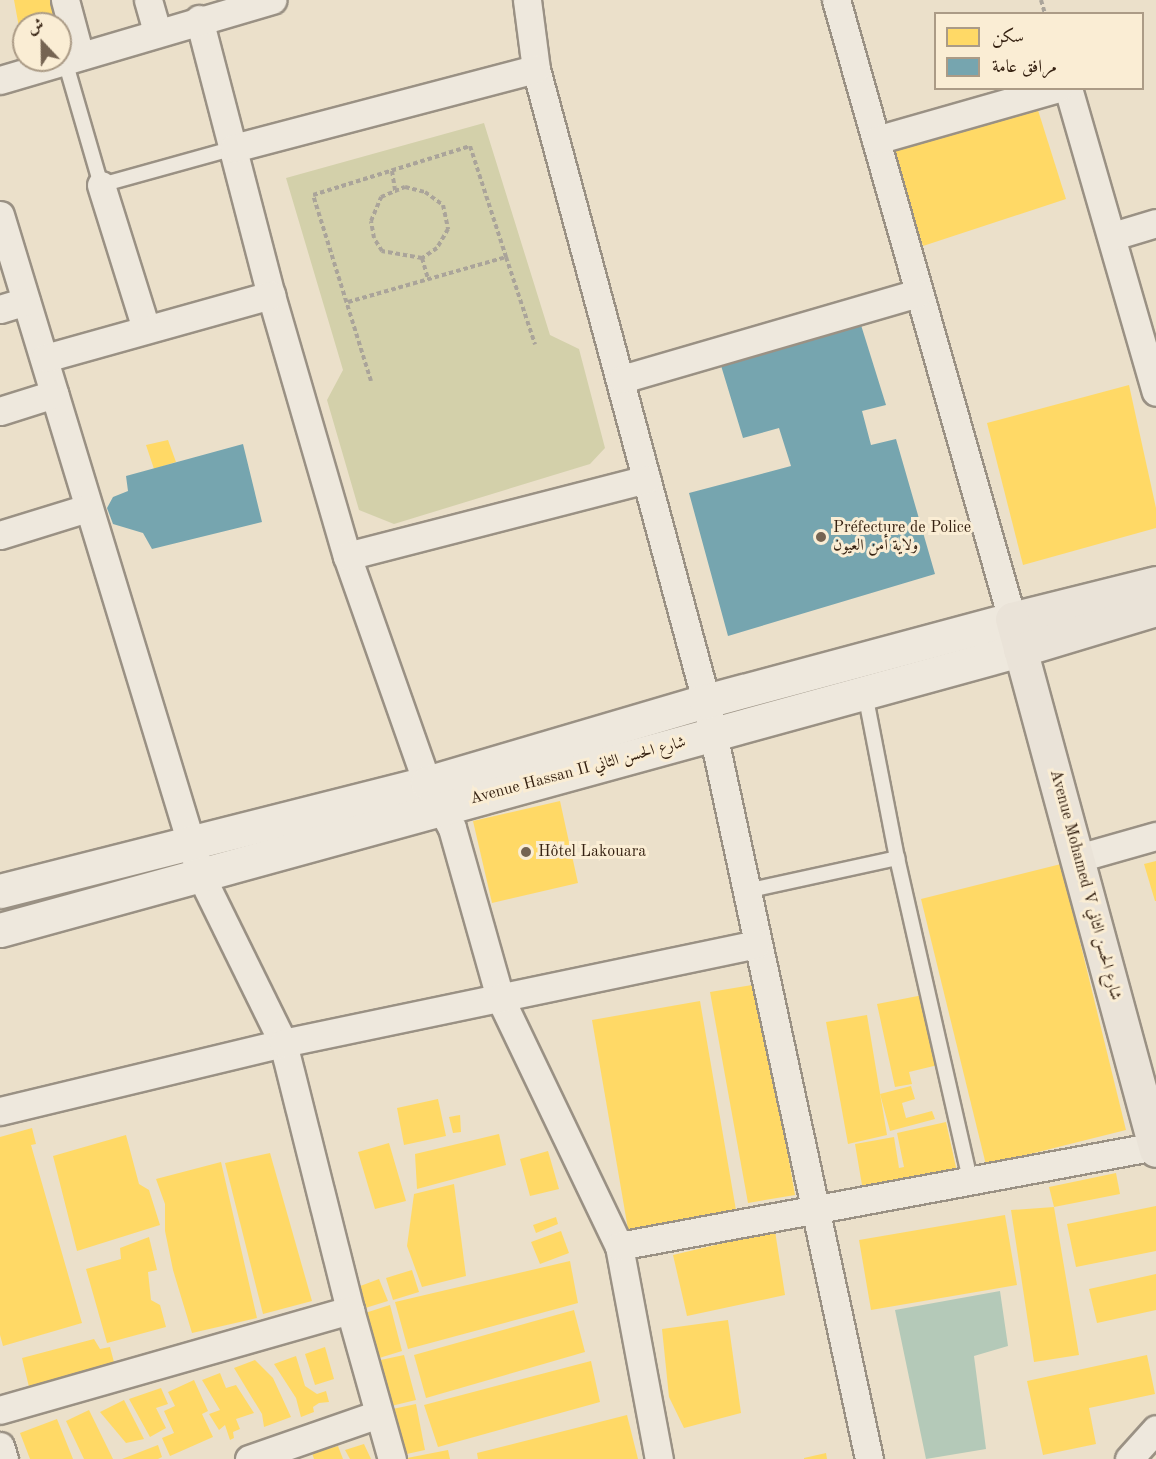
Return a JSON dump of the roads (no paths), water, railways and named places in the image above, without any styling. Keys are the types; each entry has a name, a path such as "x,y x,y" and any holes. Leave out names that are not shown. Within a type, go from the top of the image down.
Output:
{"main road":[{"name":"Avenue Hassan II شارع الحسن الثاني","path":"1016,635 1156,583"},
{"name":"Avenue Hassan II شارع الحسن الثاني","path":"1016,635 1156,609"},
{"name":"Avenue Mohamed V شارع الحسن الثاني","path":"1016,635 1156,1148"}],"street":[{"path":"148,0 157,32"},
{"path":"72,59 199,19 272,0"},
{"path":"527,0 536,69 622,379 646,479 714,734 756,944 868,1459"},
{"path":"836,0 1016,635"},
{"path":"199,19 271,295 347,556 435,795 500,998 619,1246 659,1459"},
{"path":"234,148 536,69"},
{"path":"0,80 27,72"},
{"path":"876,140 1051,90"},
{"path":"1069,90 1113,236 1156,392"},
{"path":"101,185 146,330"},
{"path":"0,214 45,358 87,508 201,876 283,1043 350,1310 392,1459"},
{"path":"1113,236 1156,224"},
{"path":"622,379 918,293"},
{"path":"45,358 271,295"},
{"path":"0,309 26,301"},
{"path":"0,411 54,394"},
{"path":"347,556 646,479"},
{"path":"0,535 87,508"},
{"name":"Avenue Hassan II شارع الحسن الثاني","path":"0,891 190,840 435,795 714,734 865,693 1016,635"},
{"name":"Avenue Hassan II شارع الحسن الثاني","path":"0,930 201,876 706,701 1016,635"},
{"path":"1078,858 1156,836"},
{"path":"0,1111 283,1043 756,944"},
{"path":"619,1246 814,1212 970,1180 1156,1148"},
{"path":"0,1410 350,1310"},
{"path":"249,1459 378,1414"},
{"path":"1129,1459 1156,1428"},
{"path":"0,1446 4,1459"}],"lane":[{"path":"72,59 101,185 234,148"},
{"path":"865,693 897,858 970,1180"},
{"path":"746,891 897,858"}],"place":[{"name":"Préfecture de Police ولاية أمن العيون","path":"821,537"},
{"name":"Hôtel Lakouara","path":"526,852"}]}
